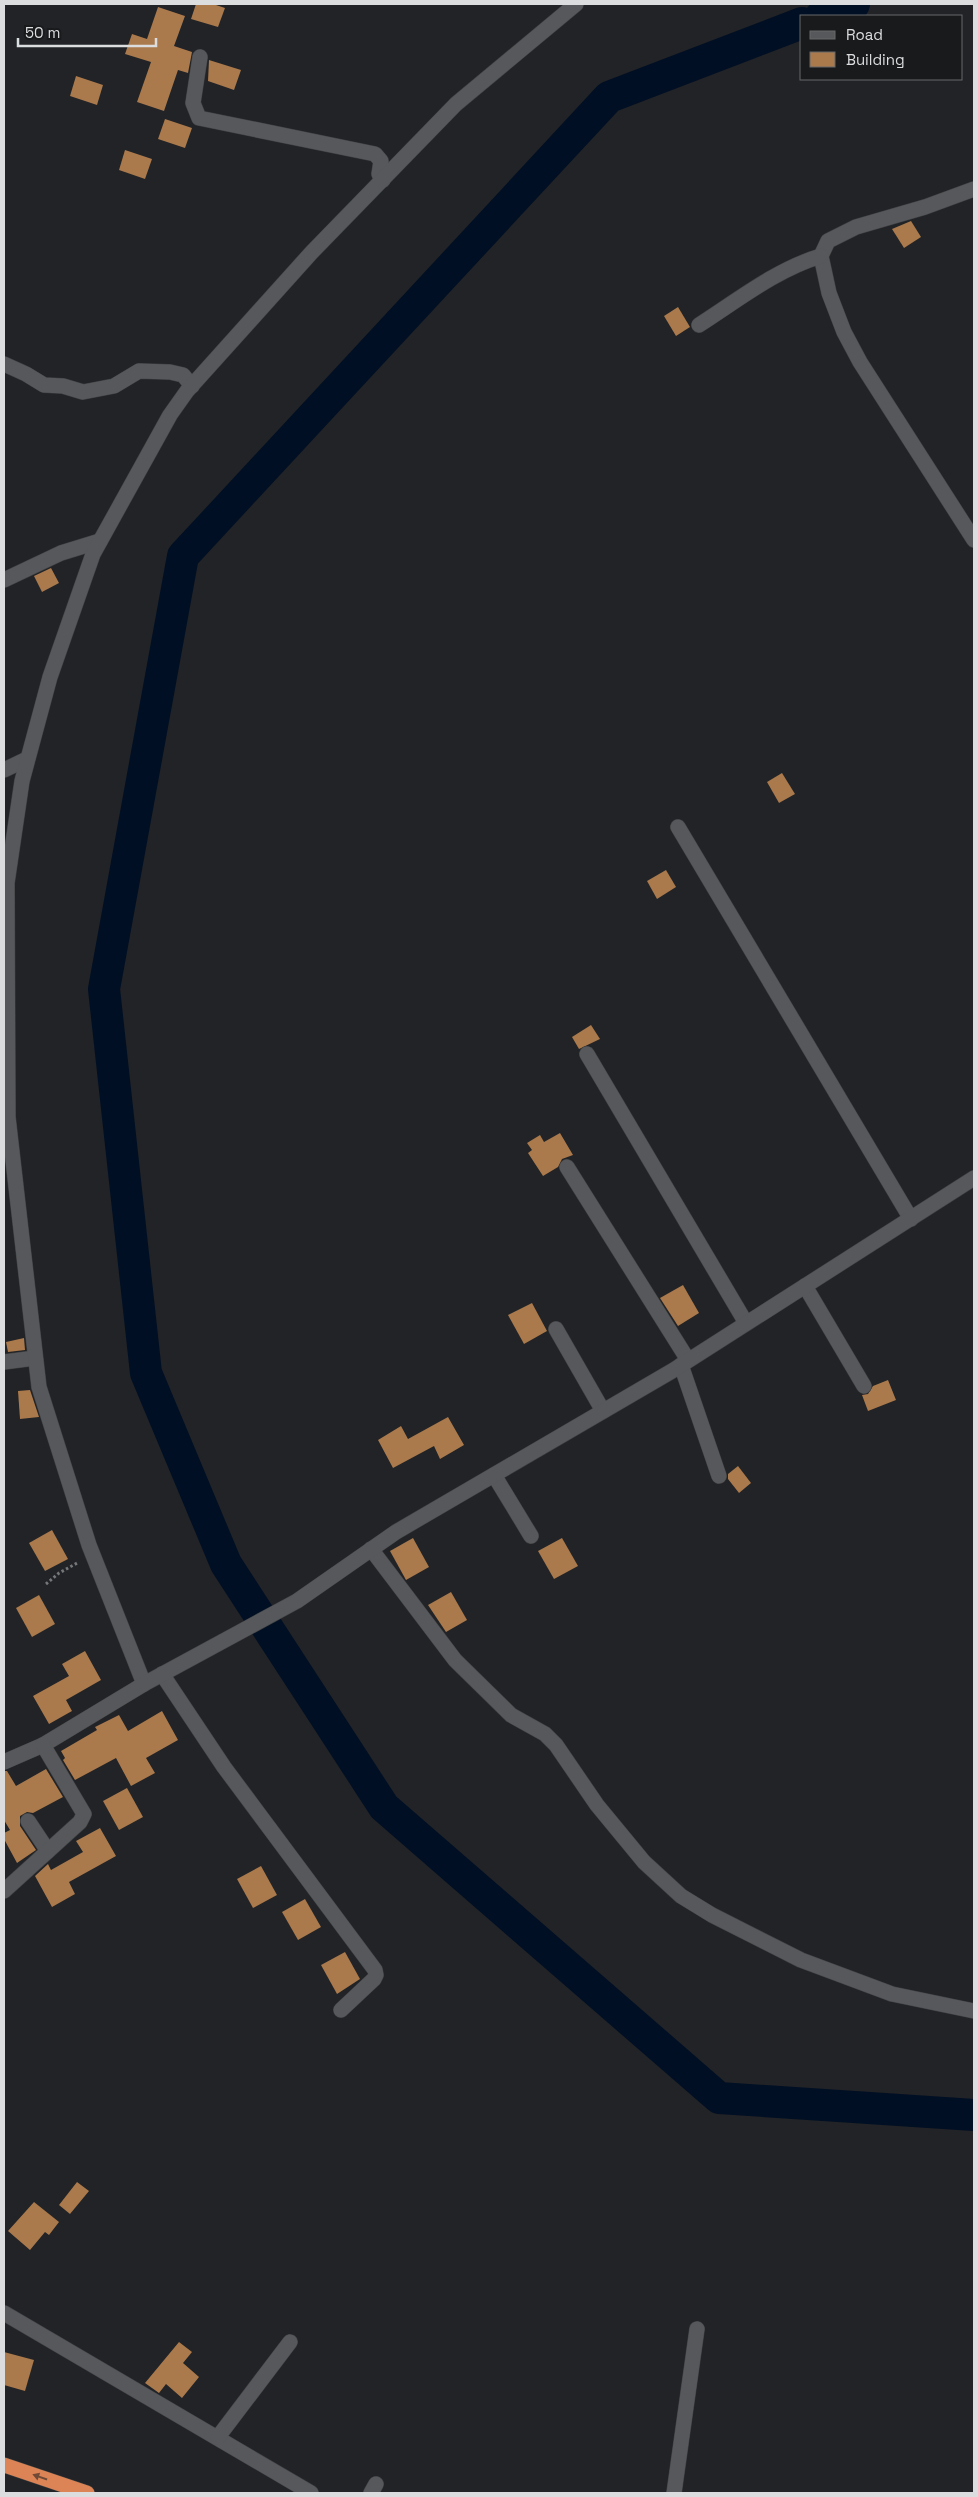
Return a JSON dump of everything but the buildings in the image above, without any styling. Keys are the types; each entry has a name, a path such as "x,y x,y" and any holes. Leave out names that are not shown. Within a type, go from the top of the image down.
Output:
{"highway":[{"path":"4,2465 88,2493"}],"street":[{"path":"144,1684 94,1557 39,1387 6,1118 6,884 22,781 50,677 93,554 170,415 192,386 312,252 456,104 576,4"},
{"path":"200,57 193,103 199,118 375,154 382,161 379,174 383,180"},
{"path":"974,189 925,207 856,228 828,241 821,256 829,293 844,332 860,362 974,540"},
{"path":"699,325 771,278 803,261 821,256"},
{"path":"4,364 44,385 63,386 83,392 114,386 139,371 149,370 183,375 192,386"},
{"path":"4,580 61,553 100,541"},
{"path":"4,770 28,759"},
{"path":"678,827 911,1219"},
{"path":"587,1054 746,1324"},
{"path":"567,1167 685,1363 719,1476"},
{"path":"4,1762 42,1745 144,1684 297,1601 371,1549 685,1363 974,1178"},
{"path":"805,1286 864,1386"},
{"path":"556,1329 603,1411"},
{"path":"4,1362 36,1358"},
{"path":"494,1475 531,1536"},
{"path":"371,1549 455,1660 511,1715 544,1734 556,1745 597,1805 632,1848 644,1862 681,1896 712,1915 801,1960 892,1994 974,2011"},
{"path":"162,1674 224,1767 375,1970 376,1975 374,1979 341,2010"},
{"path":"4,1891 80,1822 84,1814 42,1745"},
{"path":"28,1821 48,1851"},
{"path":"4,2313 311,2493"},
{"path":"674,2493 697,2329"},
{"path":"218,2437 290,2342"}],"path":[{"path":"46,1584 73,1564 94,1557"}],"waterway":[{"path":"824,15 854,4"},
{"path":"800,24 609,97 183,556 104,989 146,1373 226,1564 384,1807 719,2098 974,2115"}]}
